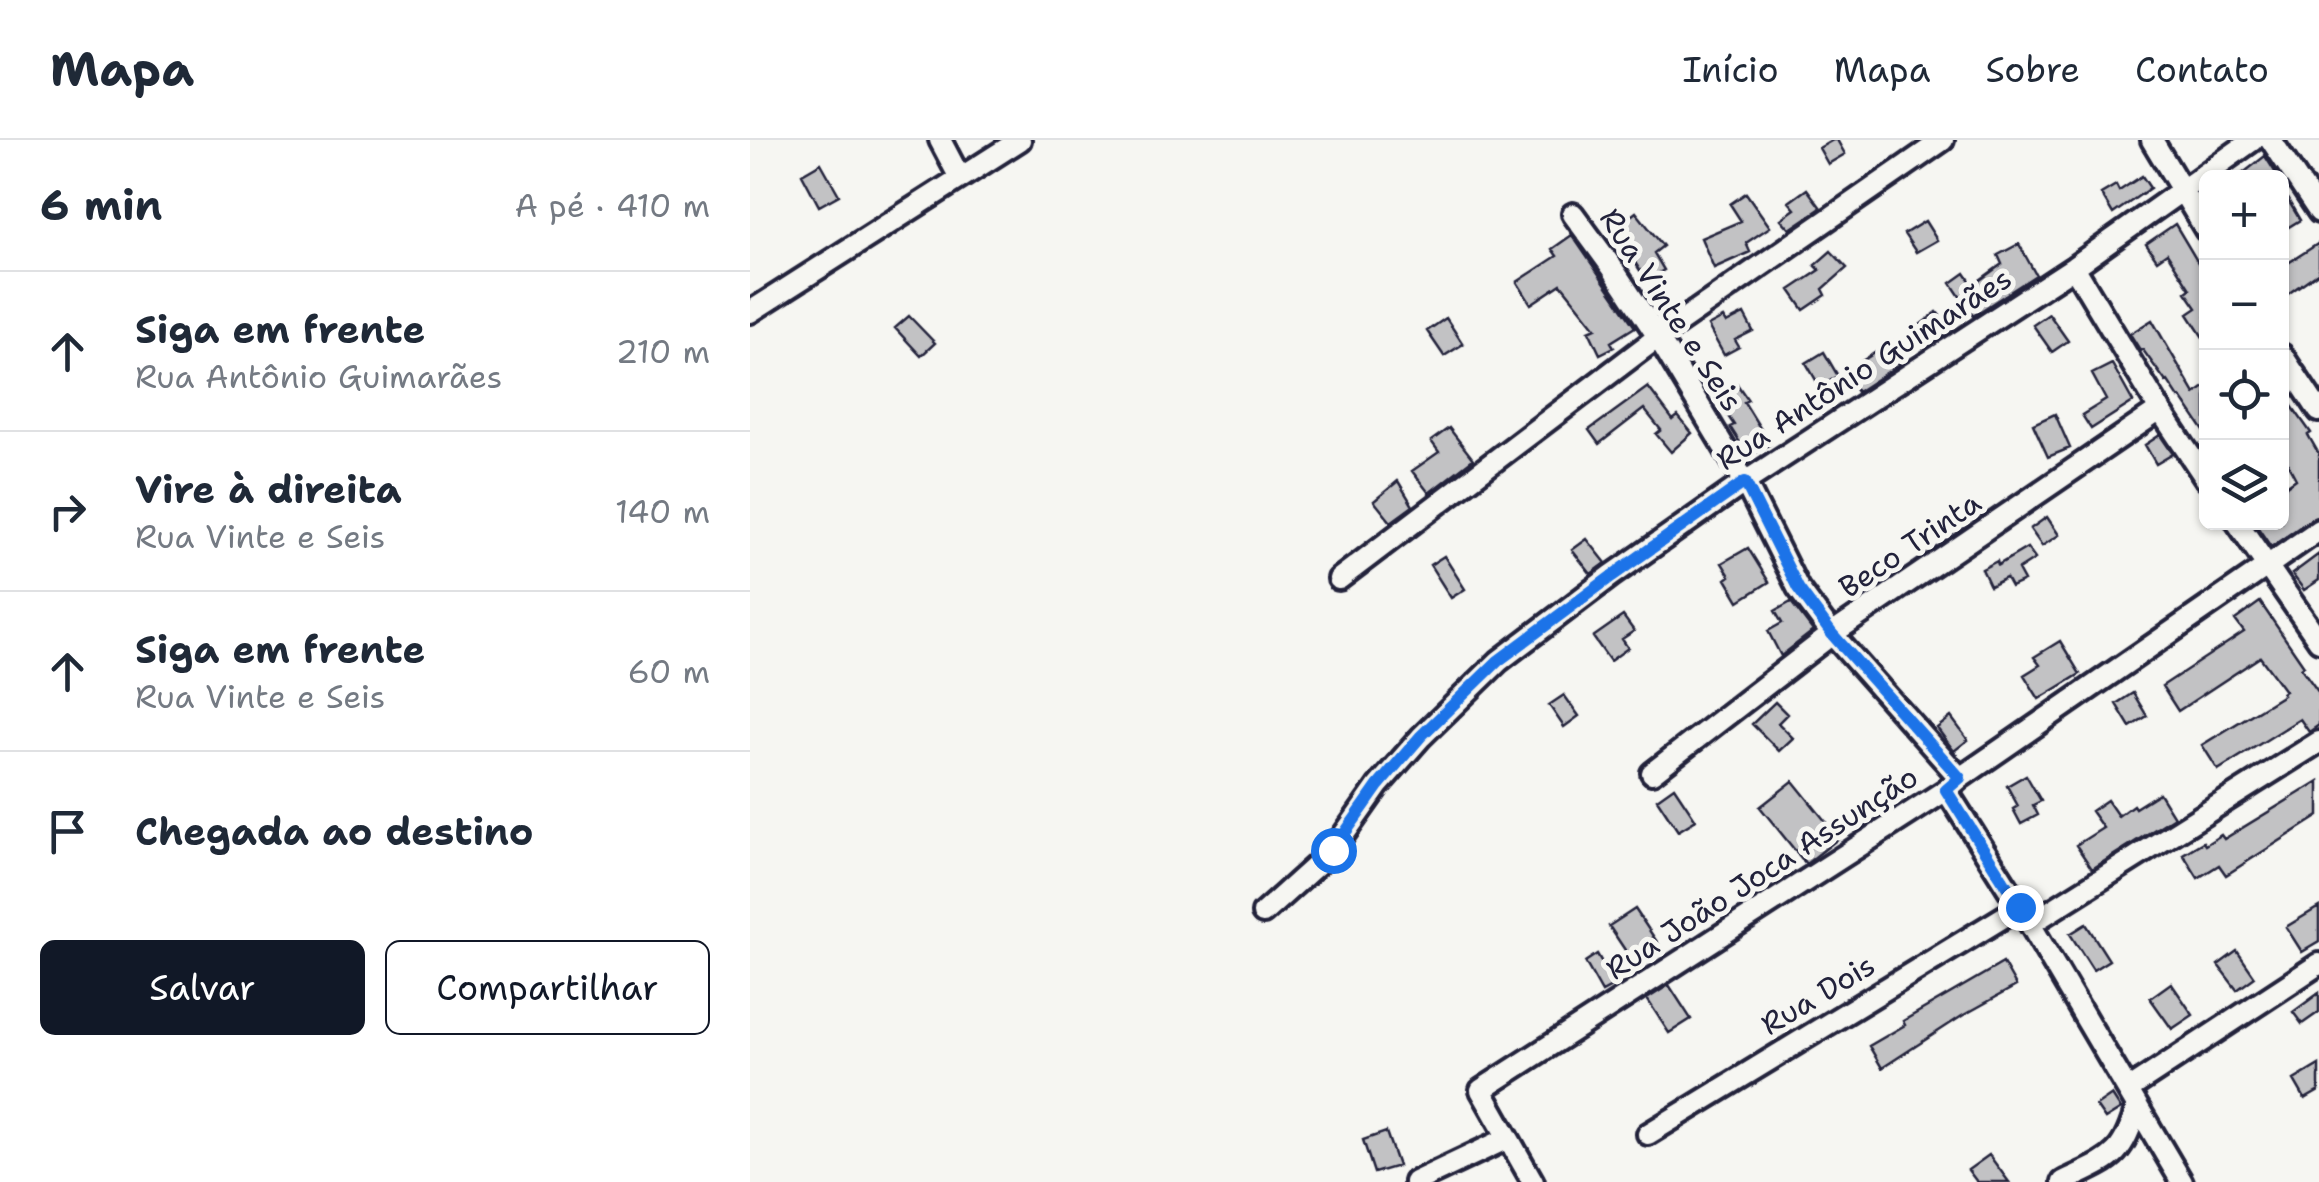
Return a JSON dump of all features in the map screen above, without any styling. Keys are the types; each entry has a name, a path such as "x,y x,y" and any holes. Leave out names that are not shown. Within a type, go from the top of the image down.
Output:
{"street":[{"path":"940,140 960,178"},
{"path":"750,312 1020,140"},
{"path":"1339,579 1658,336 1943,140"},
{"path":"2152,140 2199,218"},
{"name":"Rua Antônio Guimarães","path":"1263,912 1333,850 1378,786 1421,736 1498,661 1745,482 2074,267 2254,140"},
{"path":"2271,140 2319,212"},
{"name":"Rua Vinte e Seis","path":"1573,214 1658,336 1745,482 1798,588 1953,784 2025,916 2182,1182"},
{"path":"2074,267 2199,468"},
{"path":"2289,366 2319,411"},
{"name":"Beco Trinta","path":"1652,773 1832,634 2160,410"},
{"path":"2241,530 2319,642"},
{"name":"Rua João Joca Assunção","path":"1508,1138 1481,1090 1953,784 2319,530"},
{"name":"Rua Dois","path":"1648,1134 2319,742"},
{"path":"2063,1182 2118,1152 2127,1140 2133,1098 2319,964"},
{"path":"1415,1182 1508,1138 1533,1182"}],"building":[{"path":"1837,140 1845,154 1828,164 1819,148"},
{"path":"2265,156 2274,170 2247,170"},
{"path":"821,163 839,195 819,206 802,174"},
{"path":"2142,176 2150,188 2113,214 2101,194 2116,185 2119,191"},
{"path":"1807,189 1821,208 1790,229 1781,219 1795,209 1789,202"},
{"path":"1746,193 1770,227 1746,243 1750,252 1714,268 1701,238 1741,221 1730,204"},
{"path":"2289,202 2300,220 2289,227"},
{"path":"1636,212 1663,246 1654,253 1664,270 1646,280 1614,229"},
{"path":"1925,221 1937,240 1916,252 1904,234"},
{"path":"2175,224 2199,264 2199,331 2188,314 2197,308 2186,292 2190,289 2167,253 2157,260 2146,244"},
{"path":"1572,235 1635,327 1611,342 1614,347 1600,354 1589,331 1596,328 1561,284 1531,304 1517,282 1557,256 1552,249"},
{"path":"2319,243 2319,272 2289,293 2289,262"},
{"path":"2019,244 2036,275 1973,316 1951,283 1965,273 1973,285 2002,264 1998,255"},
{"path":"1831,251 1847,268 1823,289 1826,295 1804,310 1790,290 1820,270 1815,265"},
{"path":"1937,312 1951,329 1931,340 1920,325"},
{"path":"1744,314 1753,331 1735,340 1739,347 1724,355 1708,326"},
{"path":"2049,314 2068,341 2052,352 2033,325"},
{"path":"909,316 935,343 921,356 895,328"},
{"path":"1446,318 1463,344 1444,356 1427,331"},
{"path":"2152,320 2195,394 2199,391 2199,424 2181,397 2130,334"},
{"path":"1887,345 1900,364 1857,392 1845,372"},
{"path":"1824,352 1838,376 1820,387 1806,363"},
{"path":"2112,364 2133,402 2091,429 2082,415 2106,400 2092,374"},
{"path":"1737,384 1770,444 1749,457 1715,397"},
{"path":"1648,387 1673,420 1678,416 1692,433 1671,452 1656,434 1661,430 1644,409 1599,444 1589,430"},
{"path":"2289,402 2311,433 2308,435 2319,454 2319,516 2271,547 2259,530 2289,530 2289,484 2296,479 2289,466"},
{"path":"2055,414 2070,448 2048,457 2033,424"},
{"path":"1449,428 1473,459 1429,493 1412,471 1439,452 1431,441"},
{"path":"2160,435 2173,454 2156,464 2145,445"},
{"path":"1398,481 1413,506 1391,522 1374,501"},
{"path":"2047,517 2059,535 2042,546 2030,529"},
{"path":"1587,539 1606,563 1591,574 1572,550"},
{"path":"1748,548 1769,582 1739,601 1722,563"},
{"path":"2027,548 2035,559 2018,570 2024,581 2011,587 2006,578 1990,586 1982,569 1997,561 1998,565"},
{"path":"2319,554 2319,580 2304,590 2292,574"},
{"path":"1444,556 1465,589 1451,598 1430,565"},
{"path":"1791,602 1813,631 1781,656 1768,631 1782,623 1775,611"},
{"path":"2260,602 2319,693 2319,725 2309,732 2300,719 2218,770 2202,745 2285,691 2260,657 2178,711 2162,686 2244,632 2235,620"},
{"path":"1623,616 1634,631 1622,639 1628,648 1610,661 1593,637"},
{"path":"2060,641 2080,674 2039,699 2024,675 2040,665 2034,657"},
{"path":"2133,693 2147,716 2130,727 2116,704"},
{"path":"1564,695 1579,716 1564,727 1549,705"},
{"path":"1775,702 1787,714 1778,723 1793,738 1779,751 1752,724"},
{"path":"1951,717 1968,740 1954,751 1937,728"},
{"path":"2026,775 2041,801 2033,805 2038,815 2021,824 2013,809 2018,806 2007,786"},
{"path":"1793,781 1839,838 1806,864 1760,807"},
{"path":"2319,781 2319,816 2226,875 2219,865 2198,878 2183,854 2221,835 2224,839"},
{"path":"1674,787 1696,820 1678,831 1657,799"},
{"path":"2159,793 2174,817 2092,869 2076,845 2103,828 2091,811 2107,800 2118,816"},
{"path":"2319,907 2319,942 2302,952 2286,927"},
{"path":"1635,909 1663,951 1637,968 1609,926"},
{"path":"2086,924 2109,960 2093,970 2070,934"},
{"path":"2237,951 2255,977 2237,990 2218,965"},
{"path":"1597,954 1615,985 1602,992 1585,962"},
{"path":"2003,963 2016,986 1882,1068 1869,1046 1905,1025 1903,1021"},
{"path":"2171,983 2193,1015 2172,1029 2150,998"},
{"path":"1669,985 1691,1019 1669,1033 1647,999"},
{"path":"2319,993 2319,1012 2302,1024 2293,1012"},
{"path":"2319,1065 2319,1091 2305,1099 2294,1080"},
{"path":"2112,1095 2121,1109 2105,1119 2096,1106"},
{"path":"1386,1132 1398,1166 1374,1173 1363,1140"},
{"path":"1989,1155 2009,1182 1977,1182 1968,1170"}],"route":[{"path":"1333,850 1378,786 1421,736 1498,661 1745,482 1798,588 1832,634 1960,778 1946,790 2020,907"}]}
